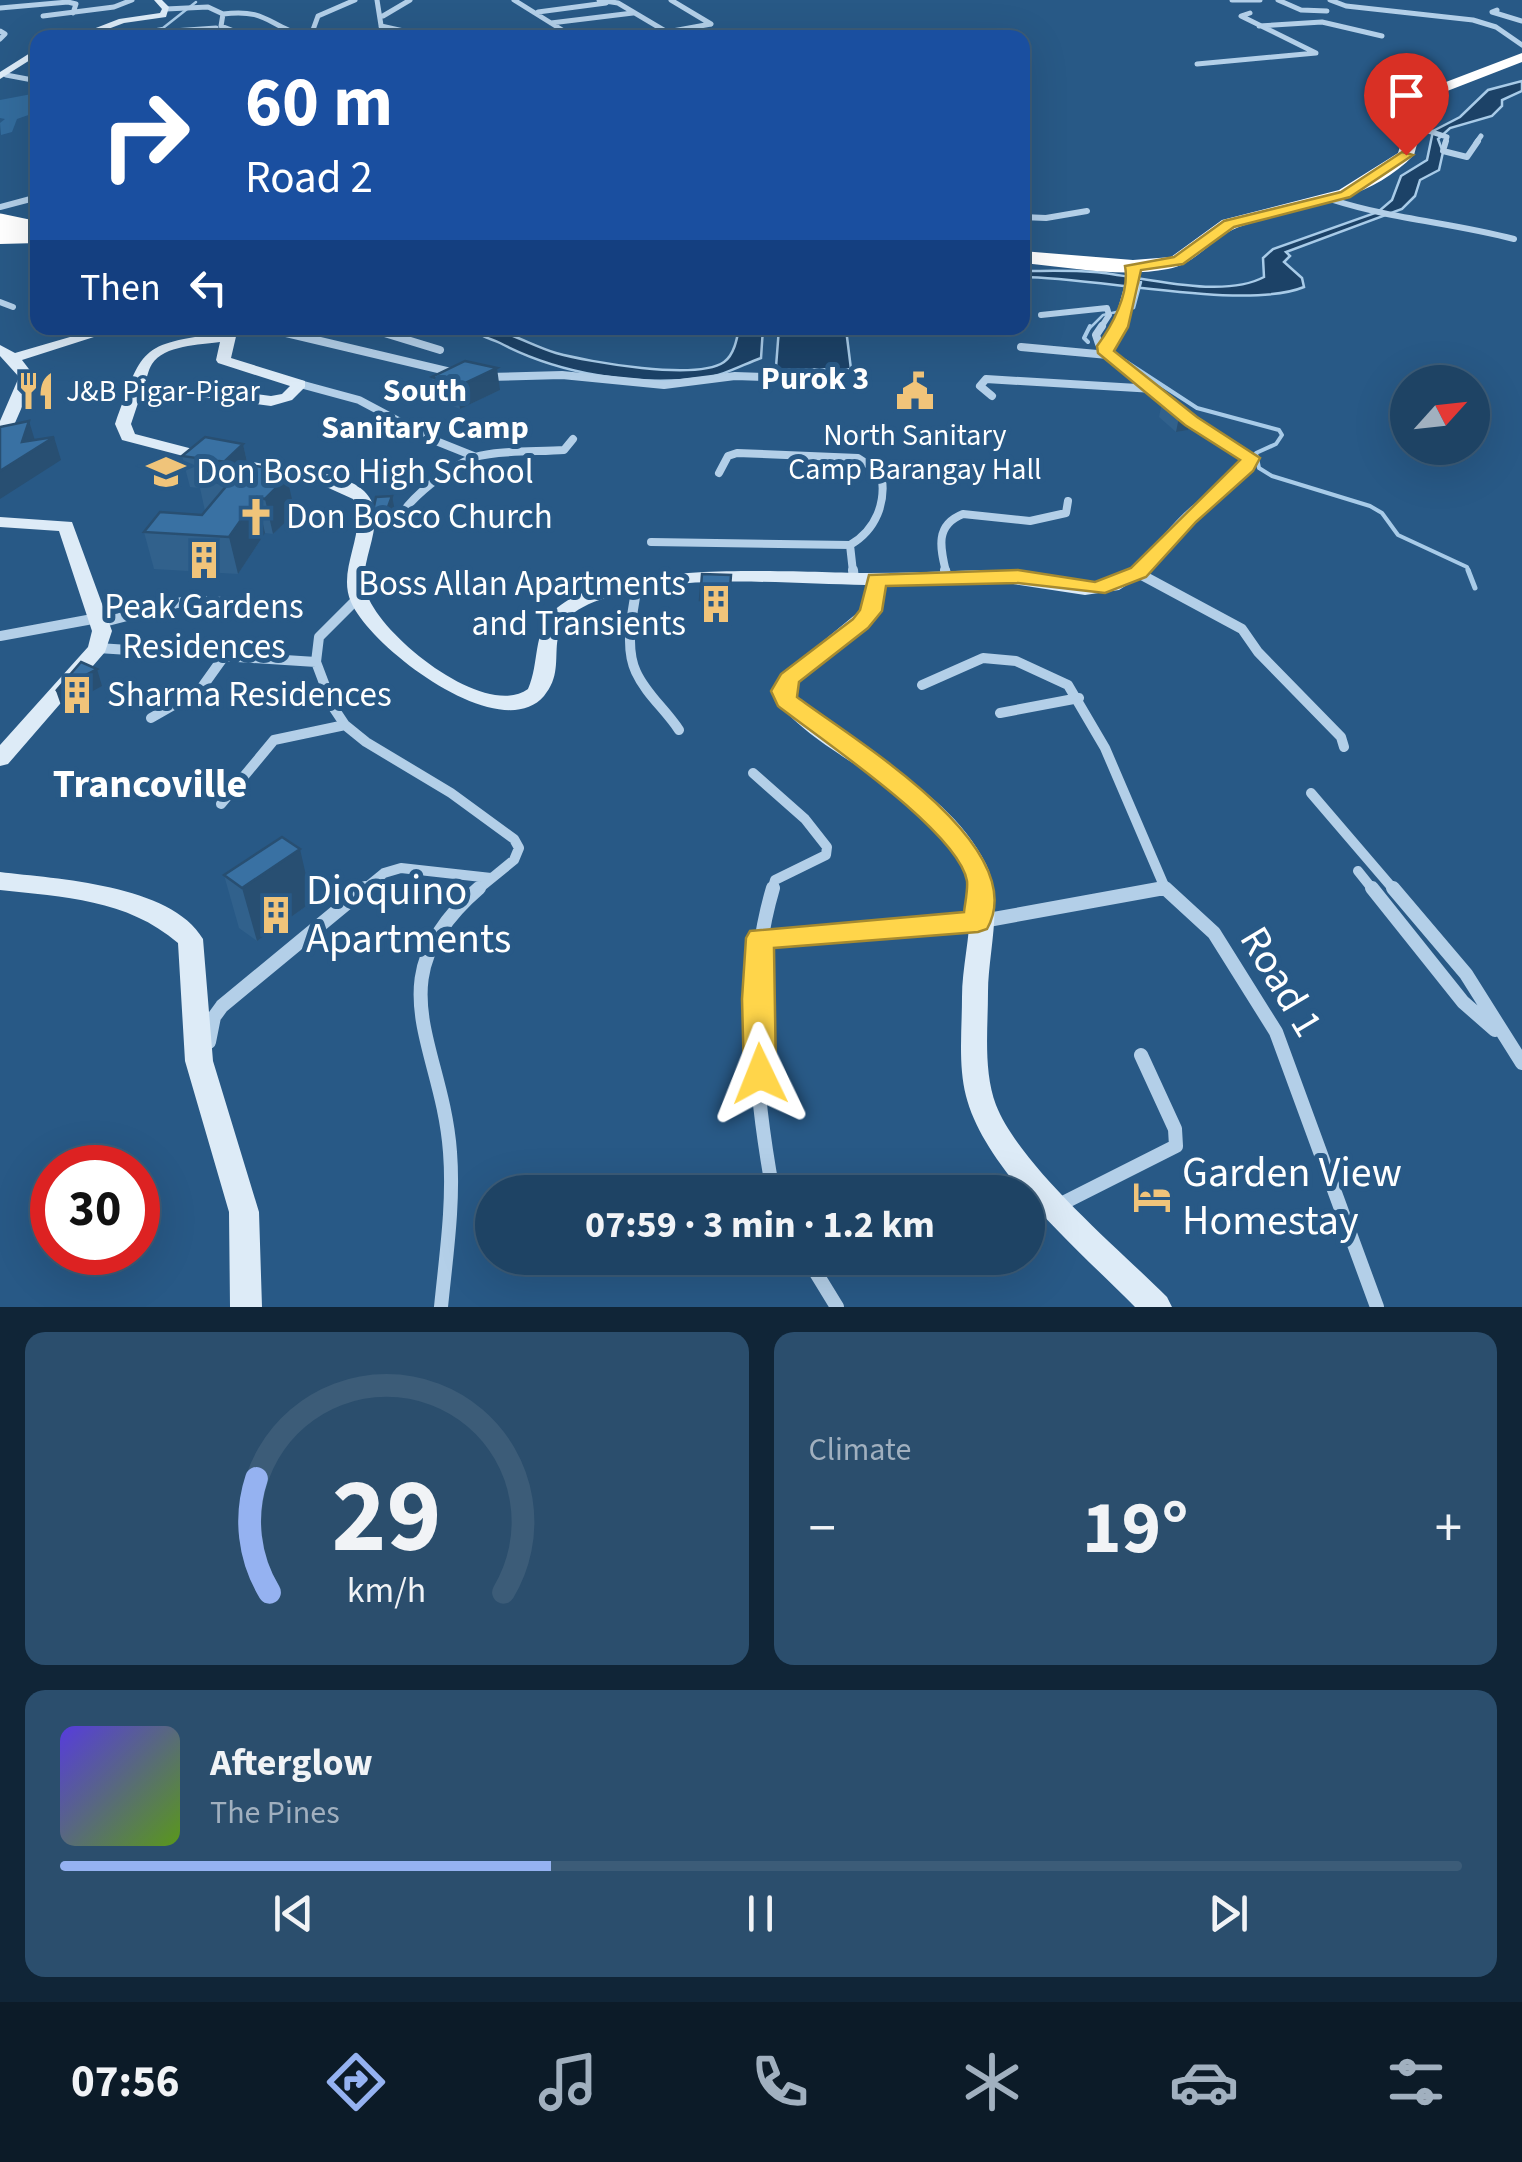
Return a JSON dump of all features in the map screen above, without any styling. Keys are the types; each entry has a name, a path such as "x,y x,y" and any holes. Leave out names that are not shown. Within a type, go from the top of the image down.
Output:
{"highway":[{"path":"1030,258 1134,271 1178,261 1229,224 1333,200 1406,155 1412,142 1394,112 1401,104 1522,58"}],"street":[{"path":"108,8 113,0"},
{"path":"43,16 108,8 132,0"},
{"path":"158,0 166,9"},
{"path":"311,30 311,24 325,9 355,0"},
{"path":"377,0 382,30"},
{"path":"382,16 410,0"},
{"path":"514,0 562,30"},
{"path":"599,0 618,3 663,30"},
{"path":"671,0 711,24 682,30"},
{"path":"1232,0 1260,0"},
{"path":"1278,0 1302,10 1327,11 1320,0"},
{"path":"1330,0 1346,6 1473,20 1496,26 1522,45"},
{"path":"0,8 68,2 76,4 73,13"},
{"path":"538,12 608,2"},
{"path":"166,9 199,6 223,14 253,10 286,30"},
{"path":"95,30 122,20 158,17 166,9"},
{"path":"1497,10 1493,14 1522,21"},
{"path":"550,23 633,13"},
{"path":"1197,64 1316,53 1240,16 1250,13"},
{"path":"219,27 223,14"},
{"path":"1259,26 1312,20 1382,36"},
{"path":"381,26 399,30"},
{"path":"211,30 219,27"},
{"path":"0,30 4,34 0,39"},
{"path":"184,30 228,30"},
{"path":"3,76 30,55"},
{"path":"3,76 30,80"},
{"path":"1400,122 1448,138 1445,153 1462,157 1470,154 1481,136"},
{"path":"0,207 30,200"},
{"path":"1333,200 1367,212 1453,223 1514,239"},
{"path":"1030,217 1087,211"},
{"path":"1106,350 1112,315 1134,271"},
{"path":"0,302 12,307"},
{"path":"1042,315 1112,315"},
{"path":"0,439 27,377 7,354 86,335"},
{"path":"218,335 151,355 123,424 128,438 225,461"},
{"path":"229,335 222,360 360,400 436,441 476,457 564,450 573,439"},
{"path":"296,335 472,376 562,375 664,385 735,376 764,377"},
{"path":"391,335 440,350"},
{"path":"244,465 344,486 362,498 366,511 354,580 357,599 388,640 444,680 498,700 526,698 543,684 548,637 559,617 592,596 638,585 687,580 1018,576 1097,588 1138,572 1189,518 1247,467 1250,458 1191,421 1106,350 1021,346"},
{"path":"992,396 980,386 986,379 1156,389"},
{"path":"134,392 211,392 276,400 287,398 300,384"},
{"path":"651,542 850,545 867,536 876,524 882,475 876,466 858,458 756,451 728,456 719,473"},
{"path":"397,522 402,509 415,496 476,457"},
{"path":"947,576 940,546 941,528 952,517 963,514 1030,522 1066,513 1068,501"},
{"path":"0,522 66,526 99,621 98,648 0,760"},
{"path":"850,545 865,579 871,611 860,624 789,678 782,697 951,832 980,880 977,1076 983,1106 1019,1163 1156,1307"},
{"path":"1138,572 1242,629 1279,674 1342,737 1344,747"},
{"path":"638,585 633,662 637,674 666,706 679,730"},
{"path":"357,599 319,637 316,662 333,708 345,725 514,838 519,848 514,860 435,934 420,970 421,1020 448,1134 450,1182 441,1307"},
{"path":"0,636 99,621 189,600 290,606"},
{"path":"98,648 316,662"},
{"path":"151,718 200,690 225,655"},
{"path":"760,938 978,922 1164,888 1130,801 1068,685 1016,661 983,658 922,685"},
{"path":"1000,713 1078,698"},
{"path":"221,804 274,740 345,725"},
{"path":"753,773 805,819 827,847 826,855 814,864 775,880 760,938 760,1074 770,1175"},
{"path":"1311,793 1466,974 1503,1037 1521,1059"},
{"path":"199,1060 214,1017 222,1006 384,872 400,868 491,878"},
{"path":"1358,871 1463,1002 1503,1037"},
{"path":"0,881 116,900 163,915 190,939 199,1060 244,1212 246,1307"},
{"name":"Road 1","path":"1164,888 1186,900 1256,995 1276,1032 1377,1307"},
{"path":"1058,1205 1176,1146 1175,1129 1141,1055"},
{"path":"817,1275 836,1307"}],"shaded area":[{"path":"1522,81 1522,91 1502,100 1502,106 1492,116 1450,128 1438,139 1443,152 1439,170 1420,180 1415,196 1402,209 1286,252 1290,256 1284,262 1302,278 1304,287 1246,296 1030,277 1030,271 1085,271 1204,287 1246,284 1264,277 1263,258 1273,249 1378,212 1392,200 1401,176 1427,160 1433,131 1460,117 1488,90"},
{"path":"30,94 30,114 17,119 12,132 1,135 0,123 5,119 0,118 0,100"},
{"path":"482,335 510,335 556,353 592,361 691,370 724,362 733,351 738,335 763,335 761,358 725,373 652,381 573,370"},
{"path":"778,335 847,335 851,369 776,367"}],"building":[{"path":"465,361 497,368 457,387 432,377"},
{"path":"1172,401 1191,416 1179,417 1162,403"},
{"path":"29,421 22,442 54,437 0,471 0,427"},
{"path":"205,437 243,444 224,462 182,456"},
{"path":"219,461 277,469 271,475 287,477 265,499 257,497 229,537 144,532 160,512 202,515 228,484 198,479"},
{"path":"392,496 387,510 373,511 376,497"},
{"path":"702,574 731,575 729,601 700,600"},
{"path":"81,662 97,669 56,691"},
{"path":"282,837 300,849 242,888 224,875"}],"waterway":[{"path":"153,30 163,28 196,2"},
{"path":"1089,329 1103,315 1134,308 1141,282"},
{"path":"1088,342 1084,338 1090,326"},
{"path":"1125,361 1197,408 1279,430 1282,435 1276,444 1256,453 1259,468 1272,476 1370,506 1382,513 1398,535 1467,567 1469,572"},
{"path":"1468,570 1475,588"}],"place":[{"name":"J&B Pigar-Pigar","path":"36,391"},
{"name":"North Sanitary Camp Barangay Hall","path":"915,391"},
{"name":"Don Bosco High School","path":"166,472"},
{"name":"Don Bosco Church","path":"256,517"},
{"name":"Peak Gardens Residences","path":"204,560"},
{"name":"Boss Allan Apartments and Transients","path":"716,604"},
{"name":"Sharma Residences","path":"77,695"},
{"name":"Dioquino Apartments","path":"276,915"},
{"name":"Garden View Homestay","path":"1152,1197"}],"district":[{"name":"Purok 3","path":"815,379"},
{"name":"South Sanitary Camp","path":"425,410"},
{"name":"Trancoville","path":"150,784"}],"route":[{"path":"760,1074 760,938 978,922 980,880 963,846 932,812 782,697 789,678 860,624 871,611 876,580 1018,576 1097,588 1112,586 1138,572 1189,518 1247,467 1250,458 1191,421 1156,389 1106,353 1105,346 1120,327 1133,266 1178,261 1229,224 1333,200 1406,155"}]}
